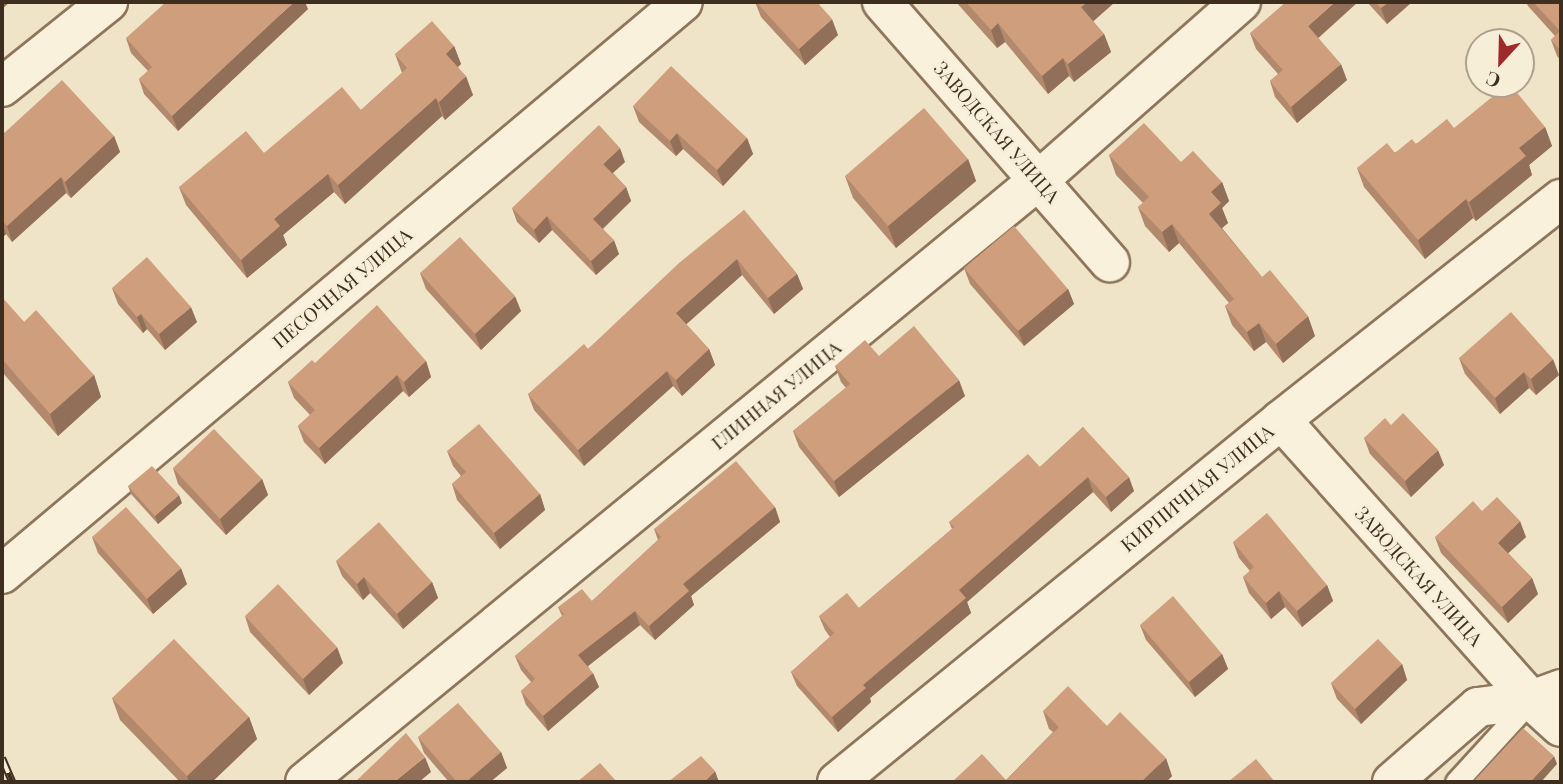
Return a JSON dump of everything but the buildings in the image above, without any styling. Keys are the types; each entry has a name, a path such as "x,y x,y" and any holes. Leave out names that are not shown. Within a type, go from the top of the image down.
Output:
{"street":[{"path":"2,87 108,2"},
{"name":"ПЕСОЧНАЯ УЛИЦА","path":"2,574 682,2"},
{"name":"ЗАВОДСКАЯ УЛИЦА","path":"882,2 1111,262"},
{"name":"ГЛИННАЯ УЛИЦА","path":"305,782 1040,179 1241,2"},
{"name":"КИРПИЧНАЯ УЛИЦА","path":"837,782 1281,420 1561,199"},
{"name":"ЗАВОДСКАЯ УЛИЦА","path":"1281,420 1546,695 1561,727"},
{"path":"1392,782 1478,707 1546,695"}],"lane":[{"path":"1457,782 1546,695"}],"railway":[{"path":"2,758 12,782"}]}
